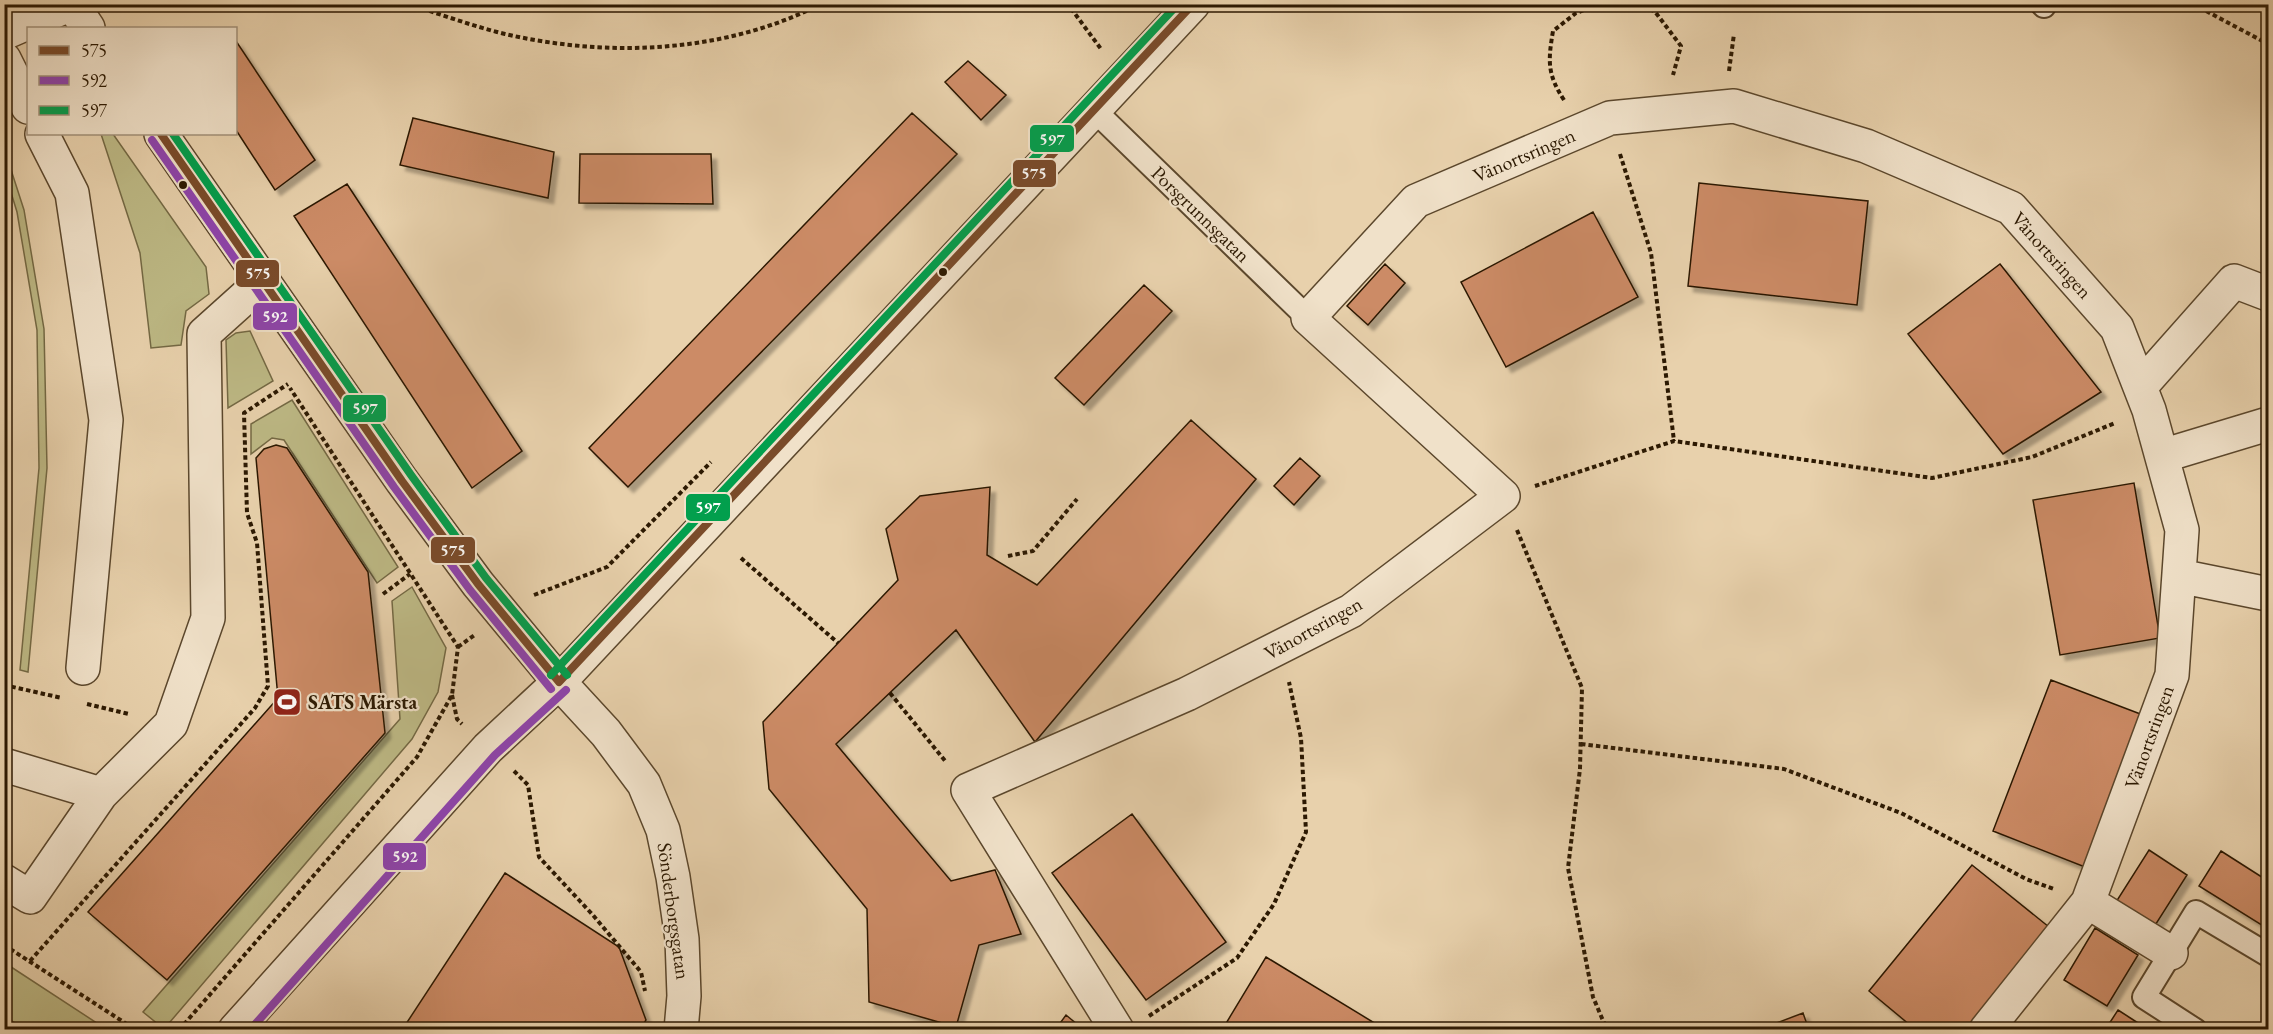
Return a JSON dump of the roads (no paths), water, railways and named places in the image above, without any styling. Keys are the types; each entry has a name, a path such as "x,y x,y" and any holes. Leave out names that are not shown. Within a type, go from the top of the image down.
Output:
{"street":[{"path":"4,33 71,4 87,27"},
{"path":"235,1029 488,748 559,682 1193,4"},
{"path":"4,59 27,105"},
{"name":"Vänortsringen","path":"1117,1029 968,790 1187,694 1352,611 1503,496 1308,318 1416,201 1599,123 1661,113 1734,106 1866,146 2011,208 2117,328 2144,398 2162,456 2182,530 2172,675 2088,902 1986,1029"},
{"path":"43,135 72,193 106,420 83,668"},
{"name":"Sönderborgsgatan","path":"162,135 402,481 478,584 559,682 606,733 644,784 663,830 673,877 682,939 684,996 681,1029"},
{"path":"4,881 30,897 101,794 171,724 208,618 204,334 263,281"},
{"path":"2144,398 2234,281 2268,294"},
{"path":"2162,456 2268,424"},
{"path":"2179,576 2268,594"},
{"path":"4,765 101,794"},
{"path":"2088,902 2170,954"}],"lane":[{"name":"Porsgrunnsgatan","path":"1093,110 1308,318"},
{"path":"2195,1029 2144,997 2196,912 2268,955"}],"place":[{"name":"SATS Märsta","path":"287,702"}]}
